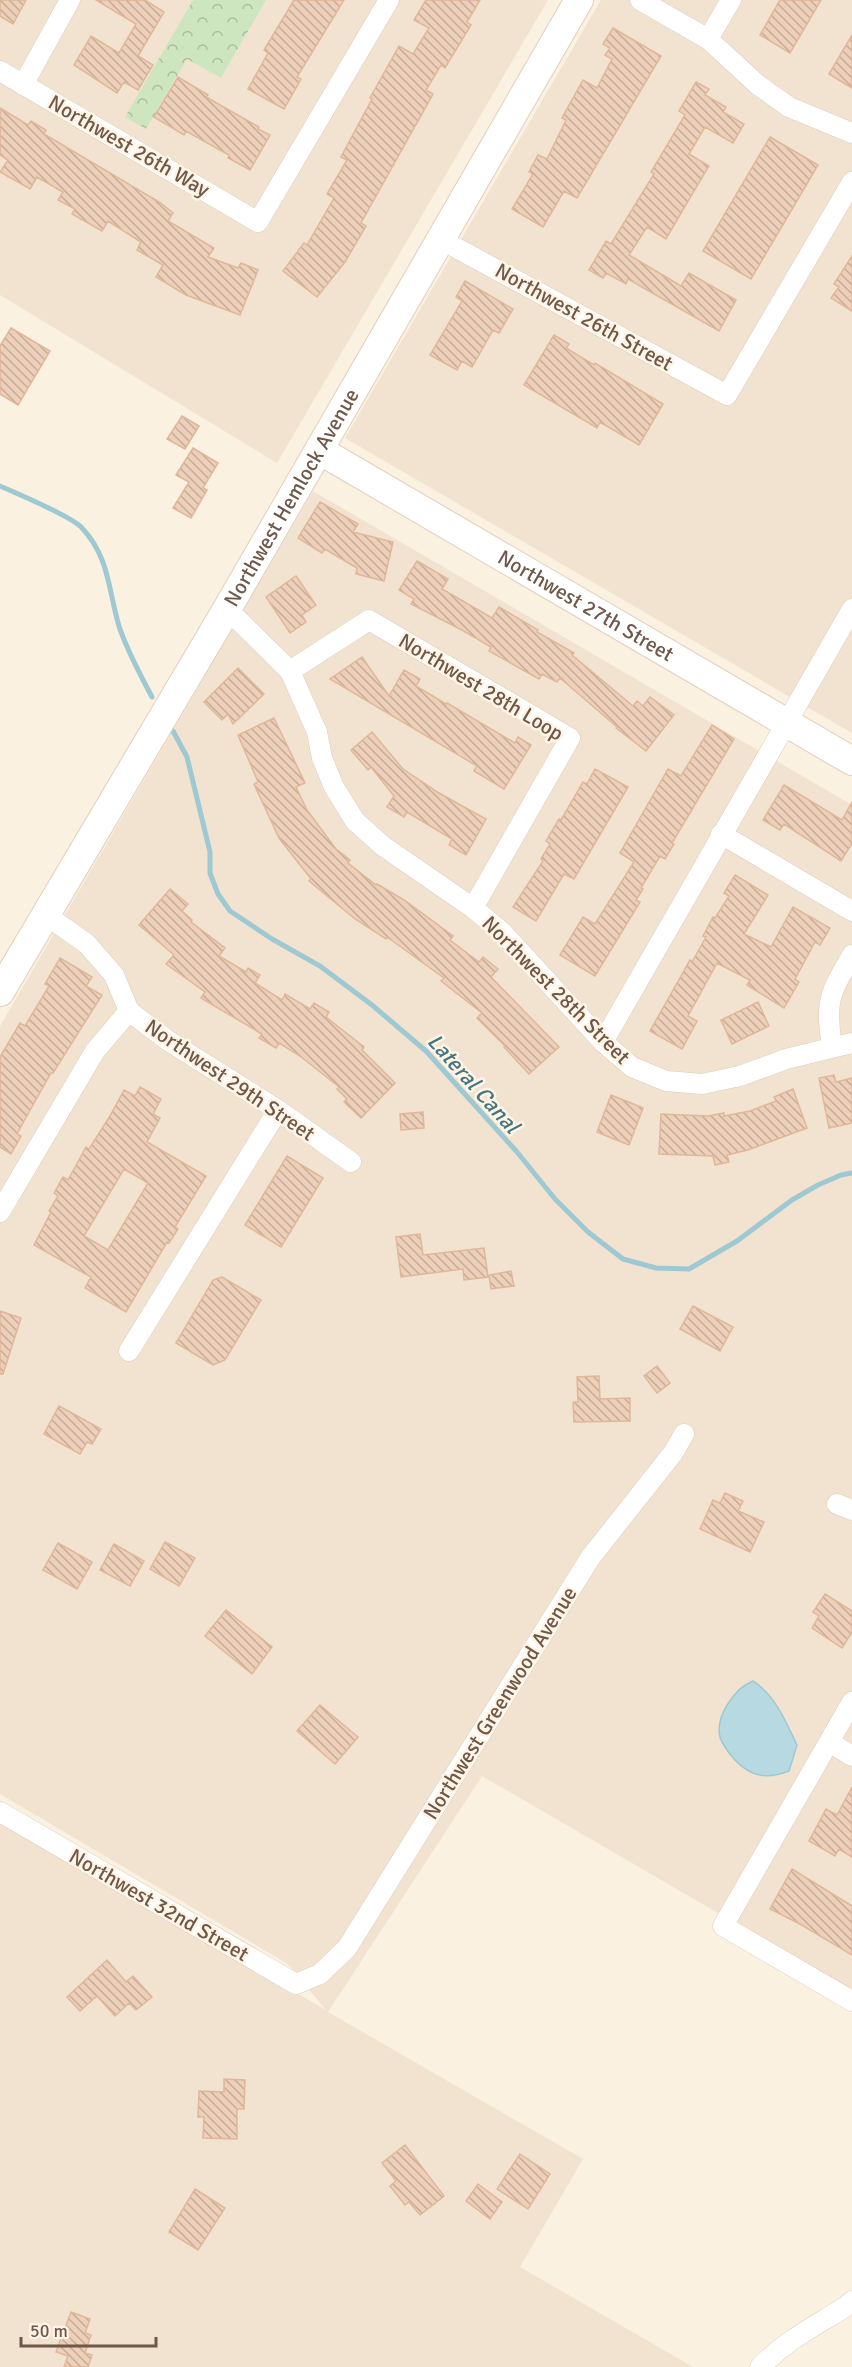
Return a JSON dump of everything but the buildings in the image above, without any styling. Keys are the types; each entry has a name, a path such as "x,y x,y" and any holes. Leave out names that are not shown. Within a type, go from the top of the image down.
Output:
{"street":[{"path":"23,85 70,0"},
{"name":"Northwest 26th Way","path":"0,71 258,222 389,0"},
{"name":"Northwest Hemlock Avenue","path":"0,992 320,450 579,0"},
{"path":"640,0 708,39 758,85 789,107 852,133"},
{"path":"708,39 731,0"},
{"name":"Northwest 26th Street","path":"440,239 727,395 852,182"},
{"name":"Northwest 27th Street","path":"320,450 852,761"},
{"name":"Northwest 28th Street","path":"227,609 290,671 317,732 322,758 334,787 355,821 383,846 473,908 502,932 603,1042 632,1067 666,1081 702,1084 740,1076 786,1059 852,1043"},
{"path":"603,1042 852,609"},
{"name":"Northwest 28th Loop","path":"290,671 369,621 570,738 473,908"},
{"path":"721,834 852,911"},
{"name":"Northwest 29th Street","path":"45,914 87,944 114,975 129,1011 167,1040 278,1110 351,1162"},
{"path":"832,1047 827,1015 832,989 852,955"},
{"path":"0,1212 95,1051 129,1011"},
{"path":"129,1351 278,1110"},
{"name":"Northwest Greenwood Avenue","path":"320,1974 347,1948 590,1558 673,1453 684,1434"},
{"path":"852,1702 723,1926 852,2001"},
{"path":"829,1742 852,1756"},
{"name":"Northwest 32nd Street","path":"0,1812 296,1984 320,1974"},
{"path":"760,2367 795,2337 852,2301"}],"shaded area":[{"path":"0,0 548,0 277,463 0,295"},
{"path":"601,0 852,0 852,733 345,438"},
{"path":"313,491 852,805 852,1991 482,1776 328,2012 583,2159 520,2267 693,2367 0,2367 0,1824 326,2010 288,1964 0,1794 0,1026"}],"green space":[{"path":"193,0 266,0 221,78 187,59 146,129 125,117"}],"water":[{"path":"753,1681 774,1701 797,1745 789,1771 763,1776 749,1771 735,1760 721,1739 719,1729 723,1712 733,1696"}],"waterway":[{"name":"Lateral Canal","path":"0,486 77,523 91,539 107,575 122,635 152,697"},
{"name":"Lateral Canal","path":"173,731 187,757 210,852 210,873 218,894 230,911 272,939 320,966 372,1005 426,1051 517,1152 555,1199 588,1232 623,1259 656,1268 689,1269 737,1241 792,1200 818,1185 852,1173"}]}
